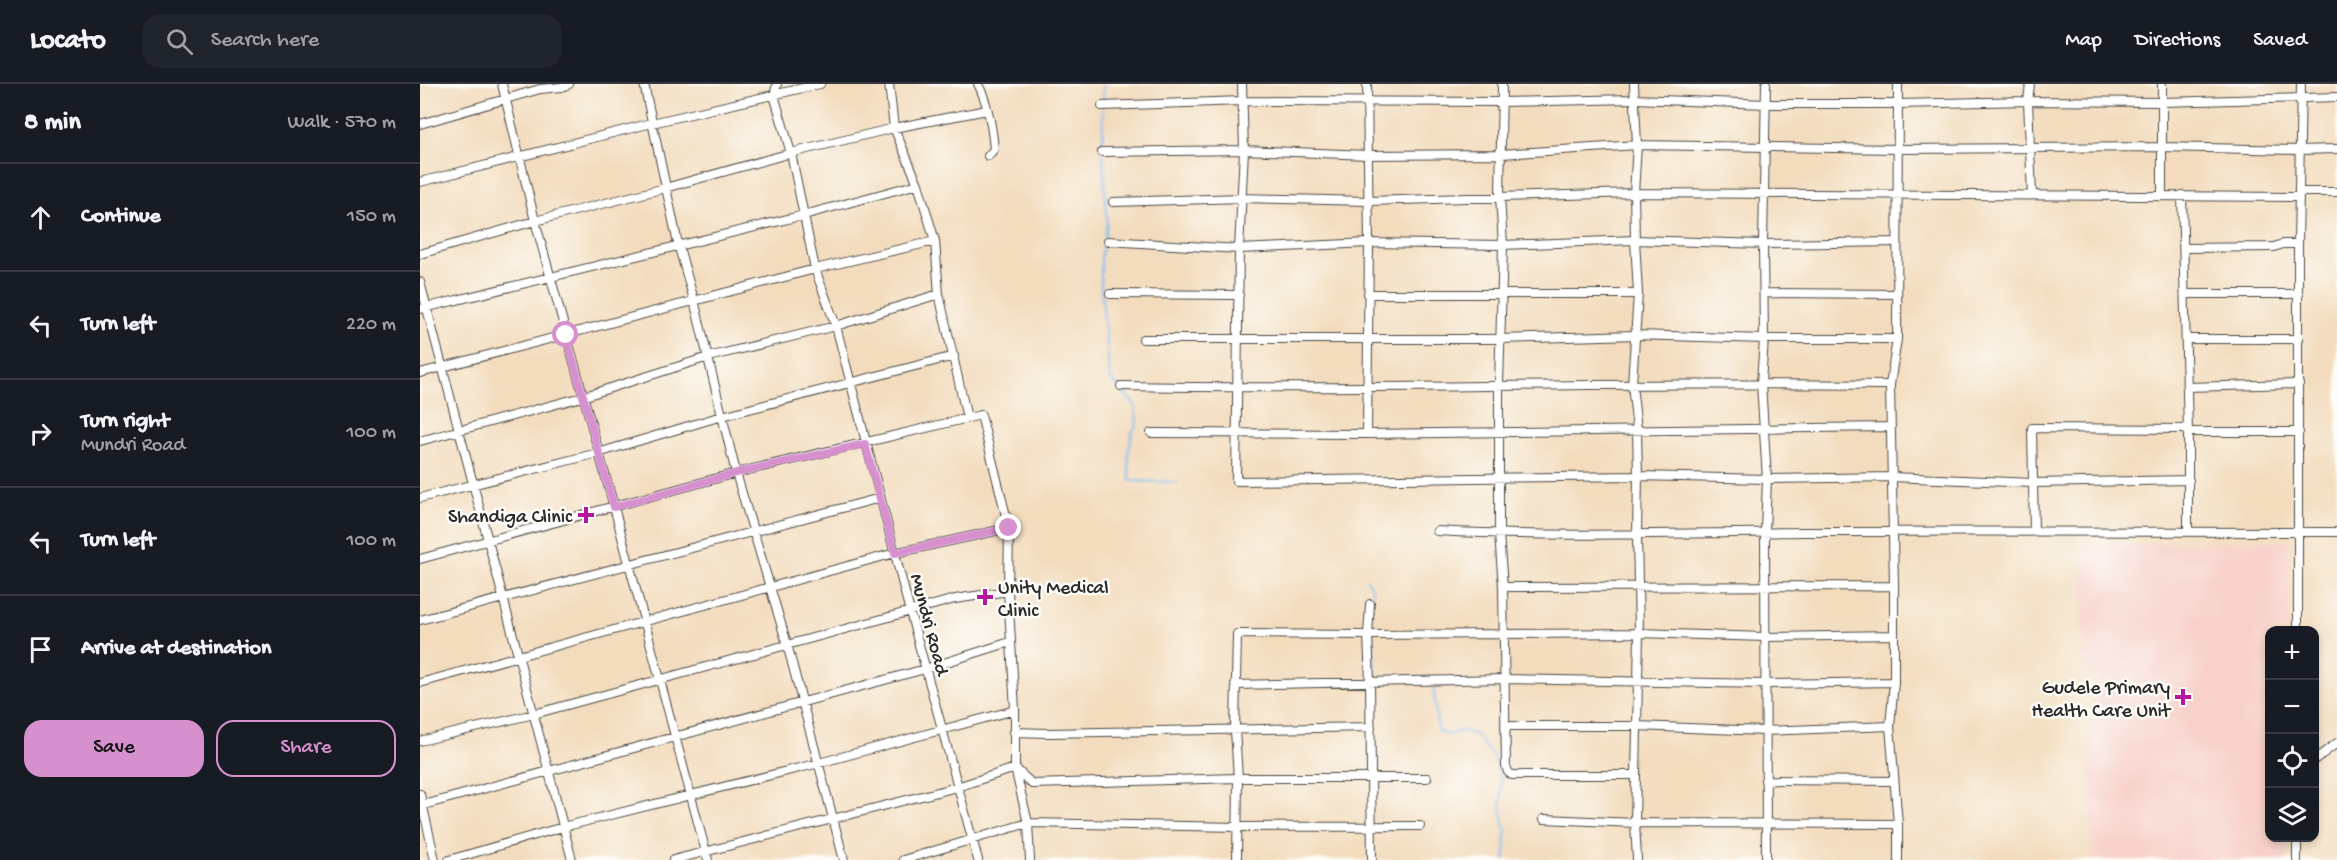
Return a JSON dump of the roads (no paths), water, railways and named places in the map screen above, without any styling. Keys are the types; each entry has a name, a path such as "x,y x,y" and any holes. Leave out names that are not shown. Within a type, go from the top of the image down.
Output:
{"street":[{"path":"502,84 582,397 614,507 707,856"},
{"path":"420,124 540,89 569,84"},
{"path":"644,84 678,244 736,473 787,644 844,860"},
{"path":"774,95 777,84"},
{"path":"420,182 652,123 820,84"},
{"path":"889,84 894,128 918,184 935,241 939,294 967,418"},
{"path":"978,84 993,132 994,149 988,156"},
{"path":"1242,84 1244,150 1239,249 1236,481 1638,476 1767,479 1892,477 2033,483 2189,480"},
{"path":"1367,84 1370,243 1367,434"},
{"path":"1502,84 1500,196 1503,245 1498,385 1499,534 1503,587 1506,766 1512,775 1636,775"},
{"path":"1634,84 1637,145 1634,193 1638,294 1632,384 1637,430 1638,476 1639,633 1635,823 1638,860"},
{"path":"1766,84 1764,339 1761,383 1767,479 1765,532 1766,860"},
{"path":"1898,84 1897,339 1890,386 1894,586 1894,682 1890,726 1898,824 1898,860"},
{"path":"2030,84 2028,101 2032,195"},
{"path":"2162,195 2163,84"},
{"path":"2298,626 2298,244 2301,84"},
{"name":"Mundri Road","path":"774,95 791,153 815,269 836,326 865,444 978,860"},
{"path":"1102,106 1242,101 1502,102 1634,99 1767,104 1898,104 2028,101 2163,102 2337,97"},
{"path":"420,254 535,220 665,188 791,153 894,128 987,110"},
{"path":"1102,152 1244,150 1368,155 1501,154 1637,145 1898,149 2162,147 2337,149"},
{"path":"423,308 804,215 918,184"},
{"path":"1113,202 1242,198 1368,201 1634,193 2299,195 2337,192"},
{"path":"2182,195 2189,480 2188,531"},
{"path":"1108,240 1239,249 1370,243 1503,245 1635,240 1763,244 1897,242"},
{"path":"420,373 694,300 935,241"},
{"path":"2184,248 2274,247 2283,244 2298,244"},
{"path":"420,282 423,308 442,367 572,860"},
{"path":"1764,292 1897,294"},
{"path":"420,441 582,397 708,357 836,326 939,294"},
{"path":"1110,294 1239,295"},
{"path":"1368,294 1638,294"},
{"path":"2185,294 2299,294"},
{"path":"1143,339 1501,339 1636,335 1764,339 1897,339"},
{"path":"2186,339 2299,339"},
{"path":"420,498 598,453 722,416 954,356"},
{"path":"1121,386 1237,388 1761,383 1890,386"},
{"path":"2187,387 2299,384"},
{"path":"420,559 736,473 981,415 1009,528 1008,591 1015,710 1015,768 1028,823 1030,860"},
{"path":"1151,433 1367,434 1891,427"},
{"path":"2034,532 2032,428 2298,432"},
{"path":"420,620 880,498"},
{"path":"420,683 895,553 1009,528"},
{"path":"1437,531 1637,535 1893,531 2337,532"},
{"path":"1503,587 1894,586"},
{"path":"420,741 534,714 955,599 1008,591"},
{"path":"1371,604 1368,635 1371,683 1370,826 1372,860"},
{"path":"1237,860 1239,827 1235,685 1237,634 1639,633 1765,637 1893,635"},
{"path":"422,806 925,669 1010,642"},
{"path":"1235,685 1503,680 1637,680 1766,684 1894,682"},
{"path":"449,860 563,827 819,763 1015,710"},
{"path":"1504,726 1636,726 1765,731 1890,726"},
{"path":"1014,732 1371,727"},
{"path":"2319,756 2337,743"},
{"path":"673,860 707,856 957,787 1015,768"},
{"path":"1015,768 1032,784 1238,778 1427,778"},
{"path":"1765,780 1893,781"},
{"path":"420,794 435,860"},
{"path":"1544,819 1635,823 1898,824"},
{"path":"903,860 1028,823 1239,827 1420,826"},
{"path":"2297,842 2297,860"}],"waterway":[{"path":"1103,84 1103,149"},
{"path":"1103,155 1107,223 1101,258 1101,289 1110,378 1135,405 1137,423 1132,433 1128,456 1130,481 1177,482"},
{"path":"1367,580 1372,588 1372,603"},
{"path":"1372,627 1376,681"},
{"path":"1433,684 1438,731 1447,735 1463,731 1475,734 1494,758 1501,778 1501,807 1506,833 1505,860"}],"place":[{"name":"Shandiga Clinic","path":"586,515"},
{"name":"Unity Medical Clinic","path":"985,597"},
{"name":"Gudele Primary Health Care Unit","path":"2183,697"}]}
